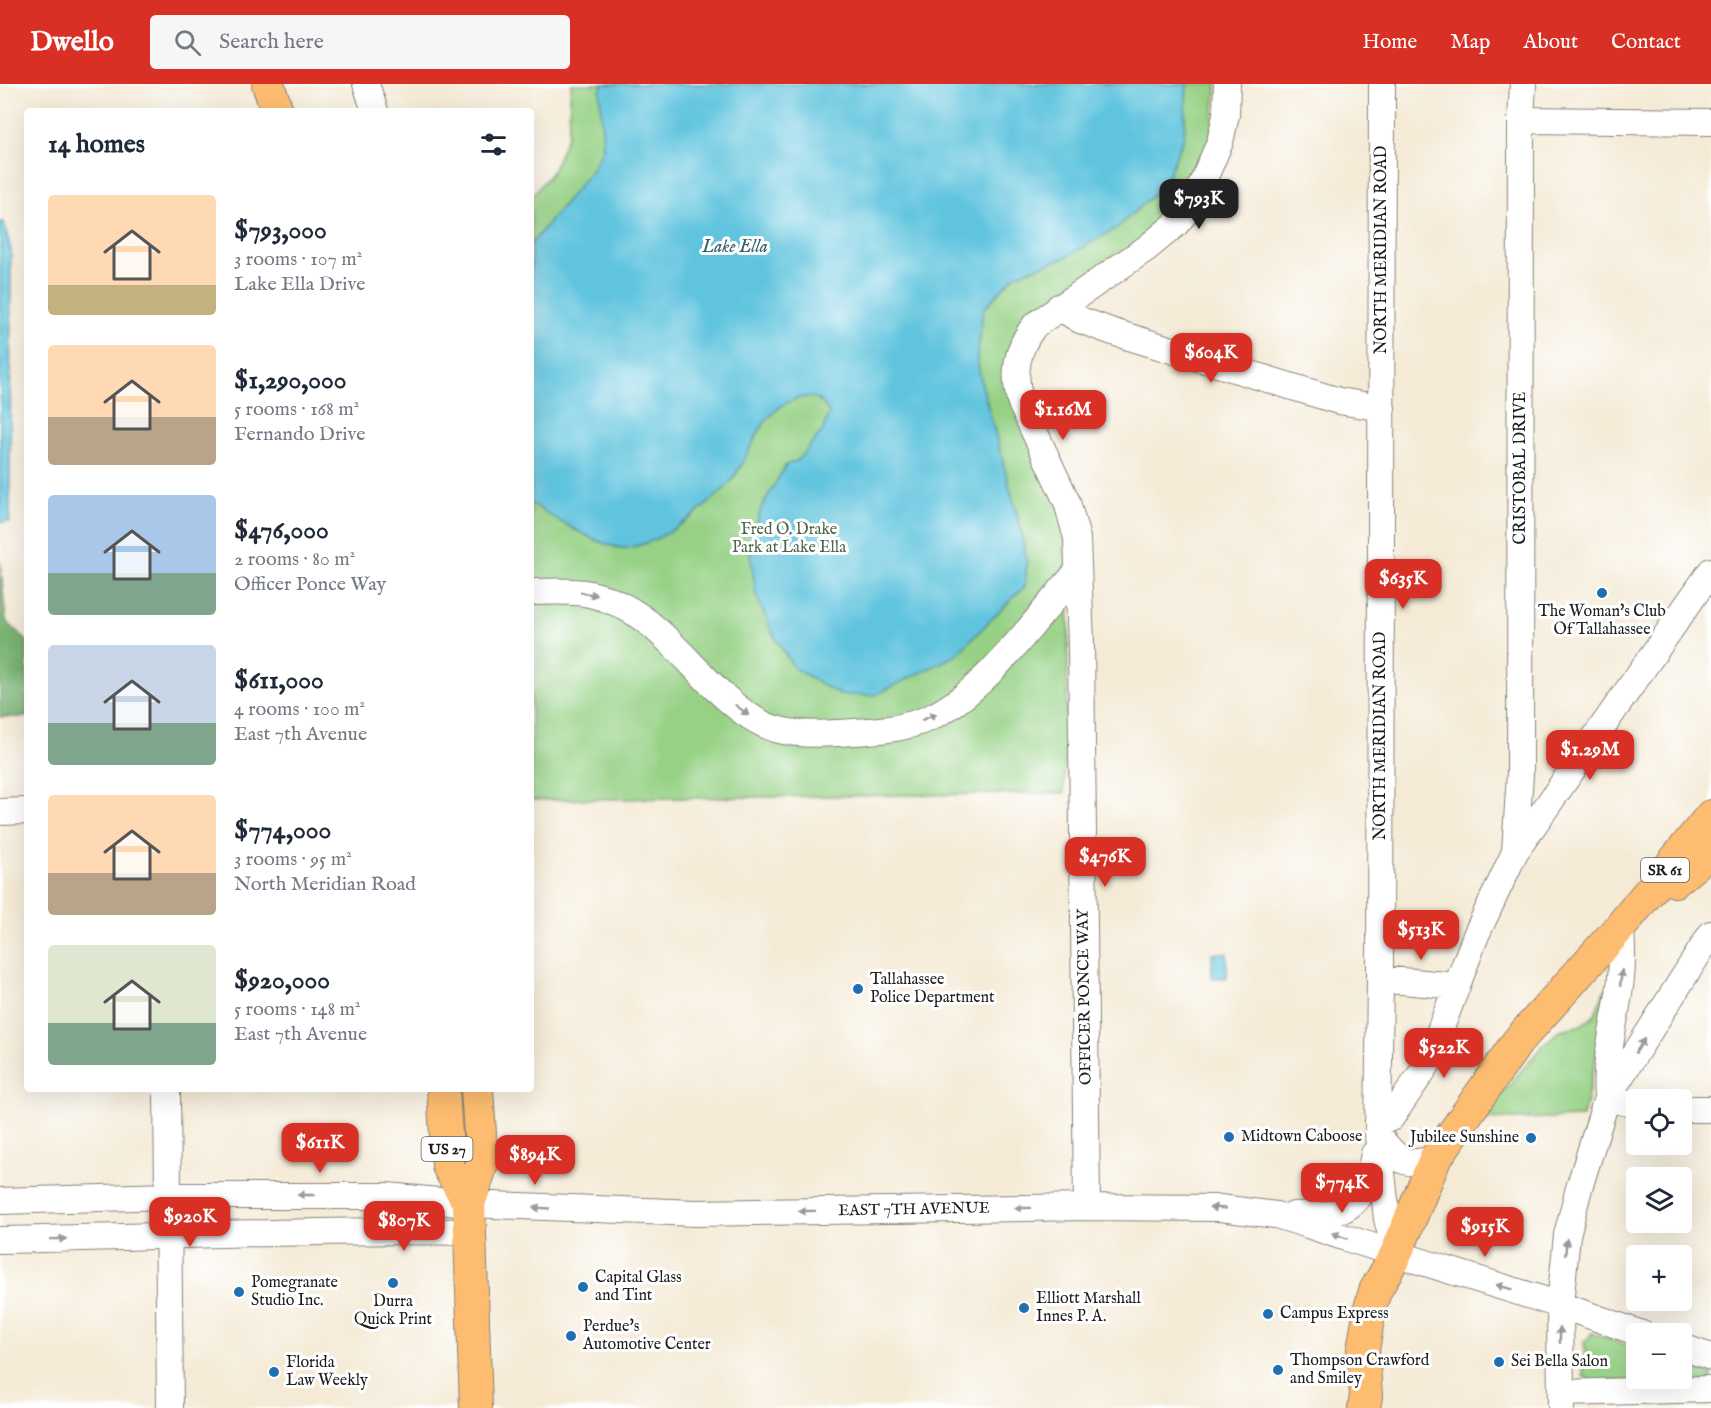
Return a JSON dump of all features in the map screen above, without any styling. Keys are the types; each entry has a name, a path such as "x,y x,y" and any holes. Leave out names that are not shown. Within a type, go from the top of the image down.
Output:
{"main road":[{"path":"268,84 275,108"},
{"name":"SR 61","path":"1365,1402 1378,1356 1396,1254 1435,1159 1518,1041 1621,926 1711,816"},
{"name":"SR 61","path":"1621,926 1711,851"},
{"name":"US 27","path":"443,1092 448,1166 470,1218"},
{"name":"US 27","path":"476,1408 470,1218 482,1164 477,1092"}],"street":[{"path":"366,84 374,108"},
{"name":"OFFICER PONCE WAY","path":"1087,1207 1082,679 1077,538 1071,514 1021,403 1015,370 1020,351 1035,325 1148,248 1176,224 1190,207 1220,142 1226,115 1227,84"},
{"name":"NORTH MERIDIAN ROAD","path":"1382,84 1378,1128 1387,1219 1396,1254"},
{"name":"CRISTOBAL DRIVE","path":"1515,852 1520,774 1521,120 1523,84"},
{"path":"1521,120 1711,122"},
{"path":"1059,307 1080,320 1113,332 1339,401 1382,408"},
{"path":"534,592 588,593 614,600 653,625 725,698 756,721 790,734 808,735 874,731 906,726 949,708 994,668 1078,571"},
{"path":"1435,1159 1413,1164 1400,1160 1378,1128 1391,1118 1427,1065 1476,934 1515,852 1711,571"},
{"path":"0,812 24,812"},
{"path":"1607,1098 1608,1049 1622,969 1621,926"},
{"path":"1711,934 1607,1098 1567,1235 1560,1305 1561,1401 1711,1389"},
{"path":"1380,979 1457,986"},
{"path":"167,1092 170,1408"},
{"path":"1607,1098 1626,1103"},
{"path":"1692,1109 1711,1109"},
{"name":"NORTH MERIDIAN ROAD","path":"1276,1215 1333,1214 1356,1202 1370,1178 1378,1128"},
{"path":"337,1195 338,1231"},
{"name":"EAST 7TH AVENUE","path":"0,1201 168,1196 387,1196 470,1218"},
{"name":"EAST 7TH AVENUE","path":"0,1240 338,1231 470,1218 590,1210 696,1213 1087,1207 1220,1208 1276,1215 1560,1305 1626,1328"},
{"path":"1692,1350 1711,1357"}],"green space":[{"name":"Lake Ella","path":"571,84 1217,84 1210,147 1192,184 1156,232 1039,307 1023,320 1013,340 1064,523 1069,625 1064,793 534,800 534,193 552,172 568,134"},
{"path":"0,561 6,621 24,638 24,717 0,717"},
{"path":"1605,989 1611,990 1583,1117 1479,1120 1544,1044 1560,1030 1579,1026 1594,1016"},
{"path":"1591,1333 1626,1345 1626,1381 1591,1381 1583,1376 1584,1341 1590,1337"},
{"path":"1692,1366 1711,1373 1711,1382 1692,1382"}],"water":[{"name":"Lake Ella","path":"603,84 1187,84 1184,137 1164,185 1117,228 1064,258 1015,275 983,310 977,359 1021,529 1027,563 1025,586 955,656 875,695 840,695 794,668 773,634 756,595 750,553 753,532 762,506 786,465 798,460 823,430 829,413 821,401 814,398 800,398 785,404 774,412 764,423 735,476 726,487 693,516 652,541 638,546 615,547 577,531 534,505 534,240 591,171 603,148 600,90"},
{"path":"0,222 4,222 11,250 10,522 0,522"},
{"path":"1212,953 1227,953 1227,978 1212,978"}],"place":[{"name":"The Woman's Club Of Tallahassee","path":"1602,593"},
{"name":"Tallahassee Police Department","path":"858,989"},
{"name":"Midtown Caboose","path":"1229,1137"},
{"name":"Jubilee Sunshine","path":"1531,1138"},
{"name":"Durra Quick Print","path":"393,1283"},
{"name":"Capital Glass and Tint","path":"583,1287"},
{"name":"Pomegranate Studio Inc.","path":"239,1292"},
{"name":"Elliott Marshall Innes P. A.","path":"1024,1308"},
{"name":"Campus Express","path":"1268,1314"},
{"name":"Perdue's Automotive Center","path":"571,1336"},
{"name":"Sei Bella Salon","path":"1499,1362"},
{"name":"Thompson Crawford and Smiley","path":"1278,1370"},
{"name":"Florida Law Weekly","path":"274,1372"}],"park label":[{"name":"Fred O. Drake Park at Lake Ella","path":"789,539"}]}
